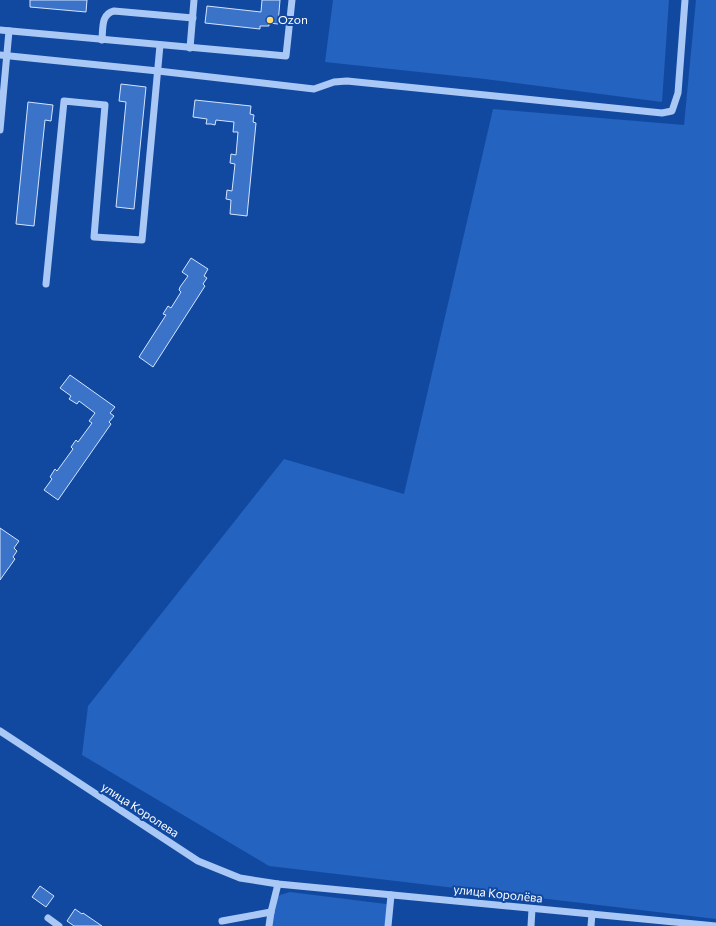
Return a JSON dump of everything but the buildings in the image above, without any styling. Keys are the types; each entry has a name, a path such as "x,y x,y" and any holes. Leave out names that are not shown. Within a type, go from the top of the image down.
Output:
{"street":[{"path":"190,48 194,0"},
{"path":"0,30 286,56 292,0"},
{"path":"3,55 314,89 334,82 346,81 662,113 672,111 678,93 685,0"},
{"path":"102,40 103,20 105,16 114,11 193,18"},
{"path":"0,130 3,55 9,30"},
{"path":"46,284 64,101 105,105 94,237 142,240 160,45"},
{"name":"улица Королева","path":"0,731 198,861 240,878 278,884"},
{"path":"269,926 278,884"},
{"name":"улица Королёва","path":"278,884 716,926"},
{"path":"388,926 391,895"},
{"path":"531,926 532,909"},
{"path":"222,920 271,912"},
{"path":"591,926 592,914"},
{"path":"48,918 59,926"}],"shaded area":[{"path":"333,0 669,0 662,102 485,79 325,62"},
{"path":"696,0 716,0 716,919 269,866 82,755 88,706 284,459 404,494 493,109 684,125"},
{"path":"290,892 386,904 389,906 389,926 271,926 274,901 280,895"}],"place":[{"name":"Ozon","path":"270,20"}]}
